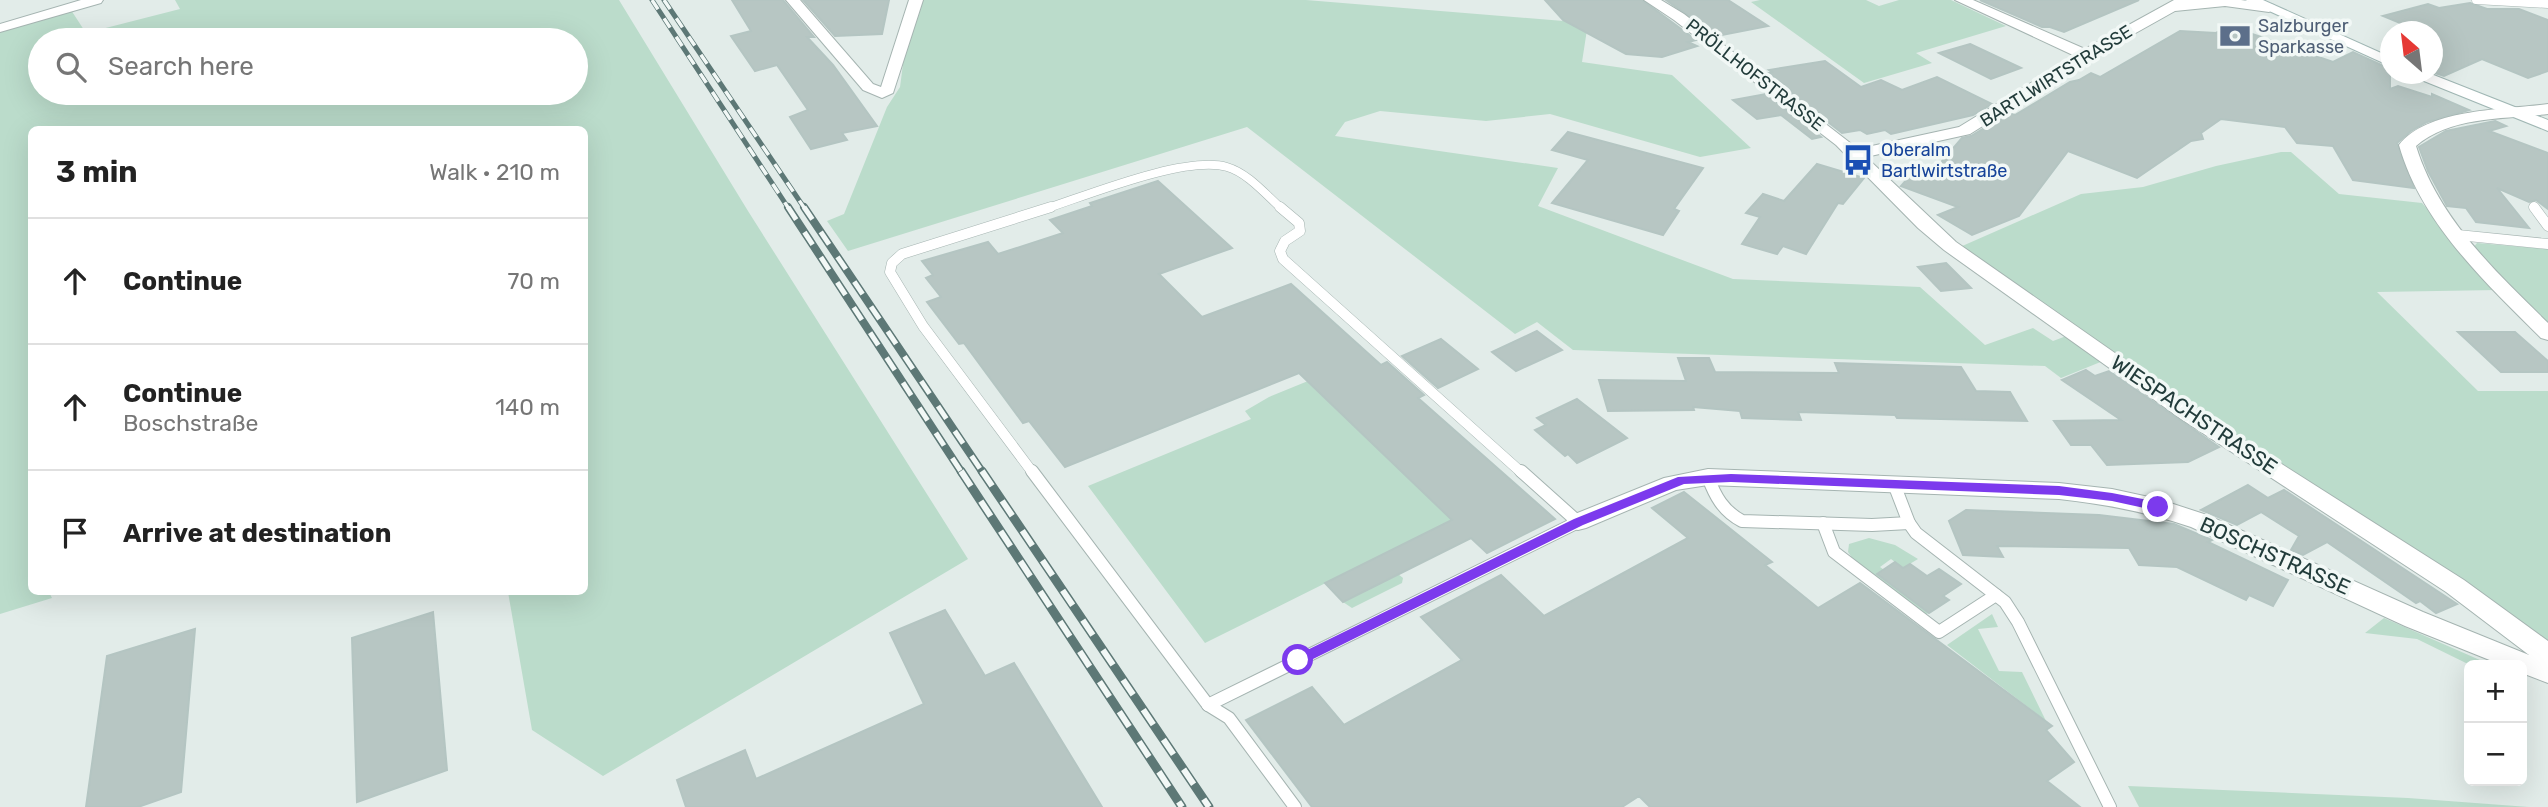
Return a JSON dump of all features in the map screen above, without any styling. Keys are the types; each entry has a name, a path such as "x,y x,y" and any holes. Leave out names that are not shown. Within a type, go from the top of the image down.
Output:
{"street":[{"path":"0,28 96,0"},
{"path":"793,0 868,87 882,93 888,90 916,0"},
{"name":"PRÖLLHOFSTRASSE","path":"1651,0 1679,17 1856,154"},
{"path":"1962,0 2086,55"},
{"path":"2252,0 2380,58"},
{"name":"BARTLWIRTSTRASSE","path":"1856,154 1964,131 2086,55 2177,4 2225,2 2269,8"},
{"path":"2443,84 2515,113 2544,119"},
{"path":"2515,113 2465,119 2415,135 2407,145 2409,158 2430,198 2458,236 2548,334"},
{"name":"WIESPACHSTRASSE","path":"1856,154 1895,197 1950,246 2188,414 2455,586 2548,655"},
{"name":"BOSCHSTRASSE","path":"1578,522 1672,483 1708,477 2059,491 2112,497 2158,507 2199,521 2414,619 2548,673"}],"lane":[{"path":"2476,0 2548,4"},
{"path":"1208,705 1578,522 1283,259 1280,251 1285,241 1300,231 1299,223 1243,175 1229,167 1194,165 1142,178 902,254 892,263 890,272 923,326 1208,705 1229,718 1295,807"},
{"path":"2534,207 2548,226"},
{"path":"2458,236 2548,244"},
{"path":"1708,477 1720,506 1728,515 1742,521 1909,523"},
{"path":"1894,484 1909,523 1932,547 2005,602 2018,622 2110,807"},
{"path":"1823,523 1834,552 1939,632 1996,595"}],"green space":[{"path":"175,0 619,0 748,211 968,559 603,776 532,730 509,595 588,595 588,126 28,126 28,595 50,595 52,598 0,614 0,32 71,10 83,28 28,28 28,105 588,105 588,28 106,28 180,9"},
{"path":"923,0 1306,0 1588,23 1582,62 1672,75 1751,148 1700,157 1550,114 1486,121 1380,111 1345,122 1335,136 1558,168 1538,206 1733,279 1920,287 1985,345 2033,328 2053,341 2069,335 2103,361 2061,378 2045,366 1573,350 1537,322 1515,334 1247,127 848,251 827,221 844,214 887,107 900,87 905,49"},
{"path":"1866,0 1879,6 1899,0 1951,0 2006,26 1916,53 1932,63 1864,83 1751,2"},
{"path":"2291,152 2339,194 2422,203 2497,290 2377,292 2478,391 2548,391 2548,644 2186,405 1960,247 2081,194 2143,187 2216,166"},
{"path":"2477,243 2548,249 2548,329 2473,248"},
{"path":"1308,381 1452,520 1205,643 1088,486 1251,419 1245,411 1269,397"},
{"path":"1869,538 1895,545 1918,559 1903,568 1891,559 1880,567 1937,608 1925,615 1855,562 1848,552 1849,544"},
{"path":"1398,574 1403,578 1402,583 1352,608 1343,602"},
{"path":"1992,614 1998,627 1978,629 1999,671 2022,672 2046,721 1947,645"},
{"path":"2384,618 2480,660 2464,662 2417,639 2365,633"},
{"path":"2128,786 2408,798 2529,807 2139,807"}],"building":[{"path":"732,0 783,0 814,37 807,37 833,65 877,126 842,133 847,140 811,149 790,117 808,110 777,65 755,71 731,36 751,31"},
{"path":"803,0 889,0 882,34 835,36"},
{"path":"1545,0 1642,0 1696,40 1688,42 1697,46 1662,57 1626,54 1563,20"},
{"path":"1666,0 1728,0 1768,26 1717,36"},
{"path":"1980,0 2139,0 2064,32 2042,27"},
{"path":"2470,3 2487,9 2519,9 2548,20 2548,71 2528,78 2482,59 2443,76 2443,21 2395,21 2383,16 2428,4 2439,8"},
{"path":"2229,26 2333,62 2353,52 2380,64 2380,84 2390,84 2390,89 2398,86 2432,97 2432,94 2469,110 2427,122 2397,143 2414,188 2353,180 2333,146 2297,143 2285,127 2221,119 2201,133 2203,139 2191,141 2137,178 2068,151 2019,216 1972,235 1938,215 1958,207 1901,186 1916,169 1931,174 1962,138 1971,136 2009,113 2015,115 2070,82 2091,73 2100,77 2180,31 2216,33"},
{"path":"1970,44 2021,68 1991,79 1939,53"},
{"path":"1825,61 1861,87 1881,80 1902,90 1937,77 1992,104 1973,115 1891,134 1885,130 1867,134 1860,130 1842,133 1769,73 1772,72 1769,70"},
{"path":"1766,94 1821,137 1812,139 1781,115 1757,119 1733,100"},
{"path":"2495,121 2506,126 2489,131 2548,153 2548,209 2536,200 2529,202 2497,188 2529,228 2476,222 2466,208 2447,206 2428,171 2419,147 2446,131"},
{"path":"1568,132 1703,168 1674,209 1679,211 1663,235 1552,203 1588,160 1552,150"},
{"path":"1817,164 1864,178 1843,204 1838,203 1806,254 1783,246 1777,254 1742,244 1760,217 1746,213 1763,194 1784,201"},
{"path":"1158,181 1232,248 1159,274 1202,317 1291,284 1381,365 1387,362 1424,395 1418,398 1555,519 1487,553 1471,538 1343,602 1325,583 1452,520 1299,373 1065,467 1029,421 1023,423 964,343 959,344 927,302 941,297 926,278 933,275 922,261 988,242 998,254 1063,233 1050,220 1092,206 1090,203"},
{"path":"1946,263 1971,288 1941,291 1918,267"},
{"path":"1537,331 1562,350 1516,371 1492,352"},
{"path":"2458,332 2515,332 2548,361 2548,372 2501,372"},
{"path":"1441,339 1478,369 1438,388 1402,356"},
{"path":"1678,358 1709,358 1715,372 1839,373 1835,363 1961,367 1976,391 2010,392 2027,421 1897,418 1895,415 1798,412 1801,420 1742,418 1740,411 1693,407 1694,410 1608,411 1599,380 1686,381"},
{"path":"2086,370 2095,376 2109,371 2219,447 2188,462 2107,465 2091,445 2071,445 2054,421 2121,420 2062,380"},
{"path":"1577,399 1627,438 1577,463 1535,430 1546,425 1537,418"},
{"path":"2248,485 2268,498 2284,490 2457,604 2436,613 2420,601 2416,603 2327,542 2303,555 2291,550 2299,536 2261,512 2237,525 2201,510"},
{"path":"1684,492 1772,562 1765,565 1818,608 1860,583 2052,726 2046,730 2074,762 2047,781 2080,807 1650,807 1639,796 1622,807 1312,807 1246,720 1312,687 1344,725 1462,660 1421,617 1501,575 1544,616 1688,538 1652,508"},
{"path":"1966,510 2099,515 2174,524 2212,540 2208,542 2288,580 2273,606 2249,595 2246,600 2177,567 2139,565 2129,548 1997,546 2003,557 1963,555 1949,521"},
{"path":"1895,562 1903,568 1910,564 1927,576 1939,569 1961,584 1943,596 1949,600 1929,613 1877,574"},
{"path":"945,610 985,676 1014,663 1102,807 686,807 677,780 745,750 756,779 924,704 890,633"},
{"path":"433,612 447,770 357,802 352,638"},
{"path":"195,629 181,792 138,807 86,807 107,656"}],"railway":[{"path":"652,0 789,209"},
{"path":"664,0 805,209"},
{"path":"788,207 962,473"},
{"path":"804,207 983,473"},
{"path":"961,471 1182,807"},
{"path":"982,471 1209,807"}],"place":[{"name":"Salzburger Sparkasse","path":"2235,36"},
{"name":"Oberalm Bartlwirtstraße","path":"1858,160"}],"route":[{"path":"1298,660 1578,522 1682,480 1708,477 2059,491 2112,497 2158,507"}]}
